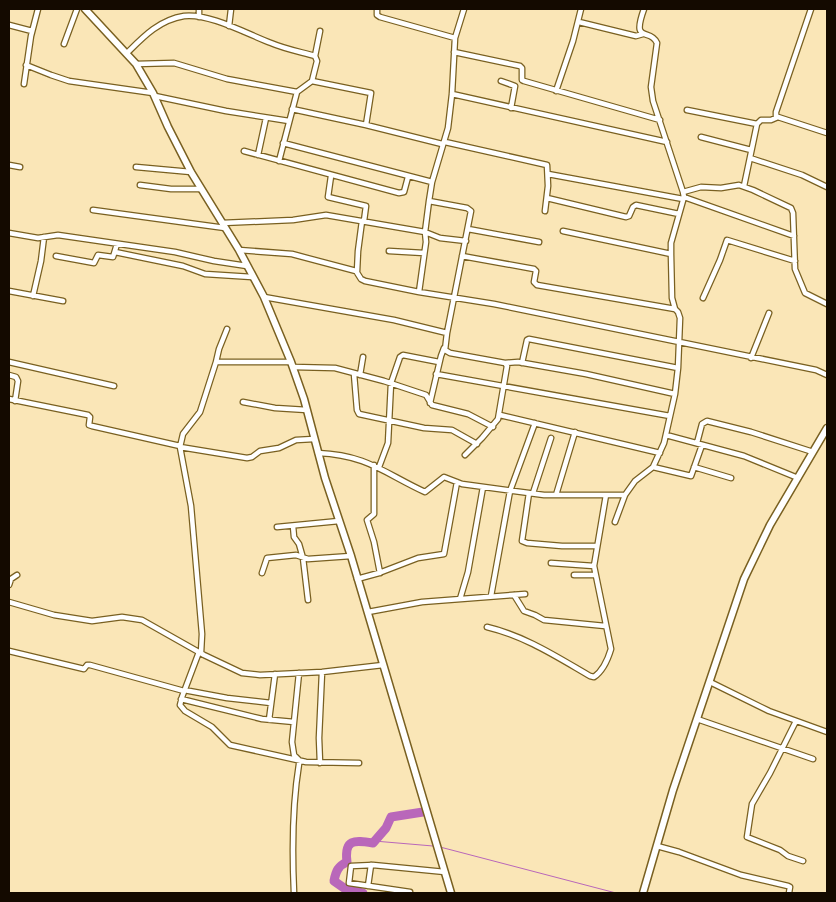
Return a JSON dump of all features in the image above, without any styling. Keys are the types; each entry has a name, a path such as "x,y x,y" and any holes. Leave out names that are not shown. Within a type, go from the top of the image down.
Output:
{"street":[{"path":"24,84 32,31 38,9"},
{"path":"64,44 76,9"},
{"path":"85,9 90,11 136,64 154,95 191,172 239,250 264,297 292,364 451,893"},
{"path":"199,9 199,17"},
{"path":"229,26 231,9"},
{"path":"377,9 377,15 380,17 455,38"},
{"path":"419,292 432,182 444,143 452,94 455,38 464,9"},
{"path":"556,91 581,9"},
{"path":"615,522 625,495 635,481 653,467 660,452 666,435 675,394 680,342 680,318 672,298 671,254 683,196 653,101 651,86 657,41 643,34 639,24 644,9"},
{"path":"776,117 776,112 811,9"},
{"path":"127,53 148,32 161,24 182,16 199,17 229,26 273,44 315,56"},
{"path":"578,22 636,36 643,34"},
{"path":"9,26 32,31"},
{"path":"279,161 297,92 312,81 318,61 315,56 320,31"},
{"path":"454,52 520,66 522,68 522,81 660,120"},
{"path":"136,64 174,63 227,79 297,92"},
{"path":"26,65 69,81 289,121"},
{"path":"312,81 371,93 366,125"},
{"path":"502,81 515,86 511,108"},
{"path":"452,94 667,142"},
{"path":"292,109 545,164 548,166 545,211"},
{"path":"686,110 757,124"},
{"path":"744,186 757,124 761,120 771,120 776,117 827,133"},
{"path":"258,155 266,118"},
{"path":"700,137 751,150"},
{"path":"283,143 432,182"},
{"path":"244,152 401,194 404,192 408,177"},
{"path":"750,158 802,175 827,187"},
{"path":"9,165 20,167"},
{"path":"136,167 191,172"},
{"path":"548,174 683,196 794,236"},
{"path":"331,176 328,197 366,206 358,251 358,272 361,279 365,282 443,297 454,297 680,342 816,370 827,375"},
{"path":"140,185 201,189"},
{"path":"683,196 701,188 739,185 792,208 795,272 801,280 805,293 827,304"},
{"path":"547,198 626,217 629,216 636,205 679,214"},
{"path":"429,201 470,209 471,214 444,348 430,404"},
{"path":"93,210 223,226 294,220 326,215 425,232 440,238 466,241"},
{"path":"468,228 539,242"},
{"path":"563,231 671,254"},
{"path":"9,233 38,238 58,235 167,251 247,266"},
{"path":"33,296 44,237"},
{"path":"703,298 727,240 795,261"},
{"path":"56,256 93,264 98,255 113,257 117,244"},
{"path":"239,250 300,256 358,272"},
{"path":"390,251 424,253"},
{"path":"115,252 183,266 205,274 252,276"},
{"path":"462,256 534,269 536,271 534,282 537,285 675,309"},
{"path":"9,291 63,301"},
{"path":"264,297 394,320 447,333"},
{"path":"751,358 769,313"},
{"path":"227,329 200,412 183,434 180,446 191,506 202,634 200,653 184,691 180,706 184,712 207,723 230,745 320,763 359,763"},
{"path":"522,363 527,340 529,339 678,368"},
{"path":"444,348 446,352 504,364 512,362 522,363 623,381 675,394"},
{"path":"380,573 374,542 366,520 374,514 377,466 388,443 391,384 402,356 439,362"},
{"path":"363,357 357,375 358,412 424,428 452,430 477,444"},
{"path":"9,362 114,386"},
{"path":"216,362 292,364 335,368 426,395 430,404"},
{"path":"466,456 492,427 500,414 507,366 504,364"},
{"path":"436,374 670,416"},
{"path":"9,375 18,381 15,400"},
{"path":"9,399 88,415 92,426 180,446 247,458 260,451 279,448 296,440 314,439"},
{"path":"243,402 274,408 307,410"},
{"path":"430,404 468,414 492,427"},
{"path":"500,414 660,452"},
{"path":"653,467 691,476 702,424 707,421 751,432 813,452"},
{"path":"491,596 510,491 535,423"},
{"path":"643,893 672,790 698,719 744,578 770,525 827,428"},
{"path":"556,495 575,432"},
{"path":"666,435 744,456 798,478"},
{"path":"551,438 531,493 521,539 523,542 562,546 596,546"},
{"path":"318,453 343,455 377,466 425,492 442,478 446,478 483,487 531,493 625,495"},
{"path":"694,467 731,478"},
{"path":"358,579 380,573 418,558 444,554 457,482"},
{"path":"460,599 468,572 483,487"},
{"path":"487,627 506,632 545,649 594,677 598,674 606,662 611,649 594,566 606,495"},
{"path":"277,527 339,521"},
{"path":"292,526 294,537 299,544 308,600"},
{"path":"262,573 267,558 296,555 308,559 351,556"},
{"path":"551,563 594,566"},
{"path":"9,585 11,579 17,575"},
{"path":"574,575 595,575"},
{"path":"368,612 422,602 525,594"},
{"path":"514,595 524,611 544,620 605,626"},
{"path":"9,602 54,615 92,621 122,617 142,620 242,674 322,672 384,665"},
{"path":"9,651 84,668 86,665 90,665 184,691 271,703"},
{"path":"320,763 319,738 322,672"},
{"path":"294,893 292,855 294,801 299,760 292,749 299,673"},
{"path":"270,720 274,674"},
{"path":"710,682 769,711 827,732"},
{"path":"181,699 270,720 294,722"},
{"path":"698,719 813,759"},
{"path":"796,721 770,774 752,804 747,837 780,850 788,856 803,862"},
{"path":"656,846 679,852 736,873 788,886 790,887 789,893"},
{"path":"410,892 350,883 348,881 352,865 445,872"},
{"path":"368,886 371,865"}],"waterway":[{"path":"363,893 344,888 334,881 338,869 347,862 346,854 349,845 360,841 373,843 386,828 391,817 423,812"},
{"path":"374,841 433,846"},
{"path":"440,847 616,893"}]}
